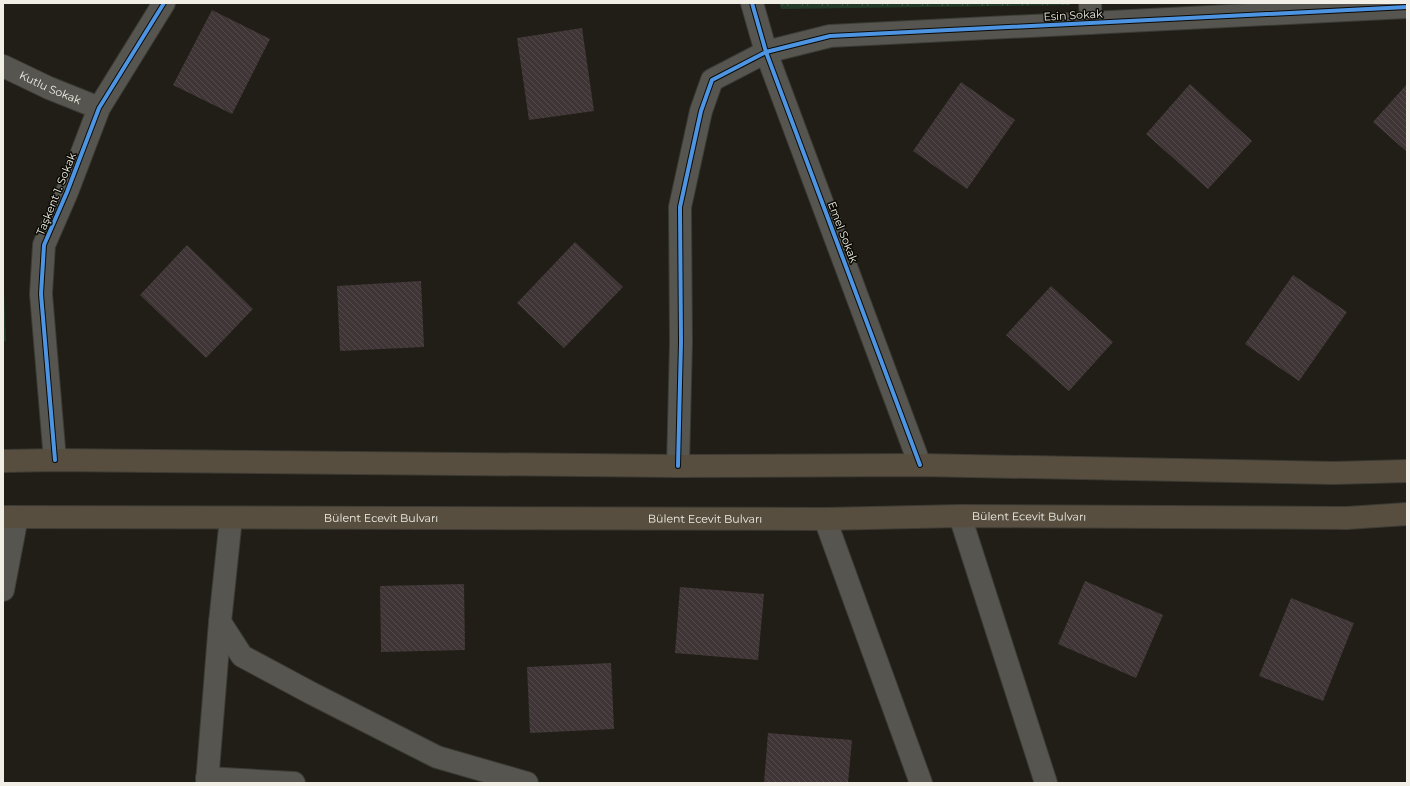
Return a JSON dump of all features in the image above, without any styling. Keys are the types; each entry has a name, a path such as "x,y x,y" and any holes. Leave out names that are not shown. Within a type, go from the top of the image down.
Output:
{"main road":[{"path":"3,461 55,460 678,466 920,465 1334,473 1407,471"},
{"name":"Bülent Ecevit Bulvarı","path":"10,517 825,519 960,516 1347,518 1407,514"}],"street":[{"name":"Taşkent 1. Sokak","path":"55,460 41,294 44,245 67,192 99,108 164,3"},
{"name":"Emel Sokak","path":"752,3 766,52 920,465"},
{"name":"Esin Sokak","path":"678,466 681,342 680,207 701,111 712,80 766,52 830,36 1090,13 1407,7"},
{"name":"Kutlu Sokak","path":"3,66 50,88 99,108"},
{"path":"960,516 1046,783"},
{"path":"3,590 10,517"},
{"path":"231,518 220,622 207,780 294,783"},
{"path":"825,519 921,783"},
{"path":"220,622 242,656 311,693 437,757 527,783"}],"green space":[{"path":"779,3 1070,3 1070,5 781,9"},
{"path":"3,263 6,341 3,342"}],"building":[{"path":"212,10 270,39 232,114 173,85"},
{"path":"582,28 594,111 529,120 517,38"},
{"path":"961,82 1015,120 967,189 913,151"},
{"path":"1190,84 1252,141 1208,189 1146,134"},
{"path":"1407,84 1407,152 1373,122"},
{"path":"575,242 623,287 564,348 517,303"},
{"path":"187,245 253,309 206,358 140,295"},
{"path":"1293,275 1347,312 1299,381 1245,344"},
{"path":"421,281 424,347 340,351 337,286"},
{"path":"1051,286 1113,342 1069,391 1006,335"},
{"path":"1085,581 1163,615 1136,678 1058,644"},
{"path":"464,584 465,650 381,652 380,586"},
{"path":"680,587 764,594 758,660 675,653"},
{"path":"1291,598 1354,623 1323,701 1259,676"},
{"path":"611,663 614,729 530,733 527,667"},
{"path":"768,733 852,740 848,783 764,783"}],"cycle path":[{"path":"55,460 41,294 44,245 67,192 99,108 164,3"},
{"path":"752,3 766,52 920,465"},
{"path":"678,466 681,342 680,207 701,111 712,80 766,52 830,36 1407,7"}]}
